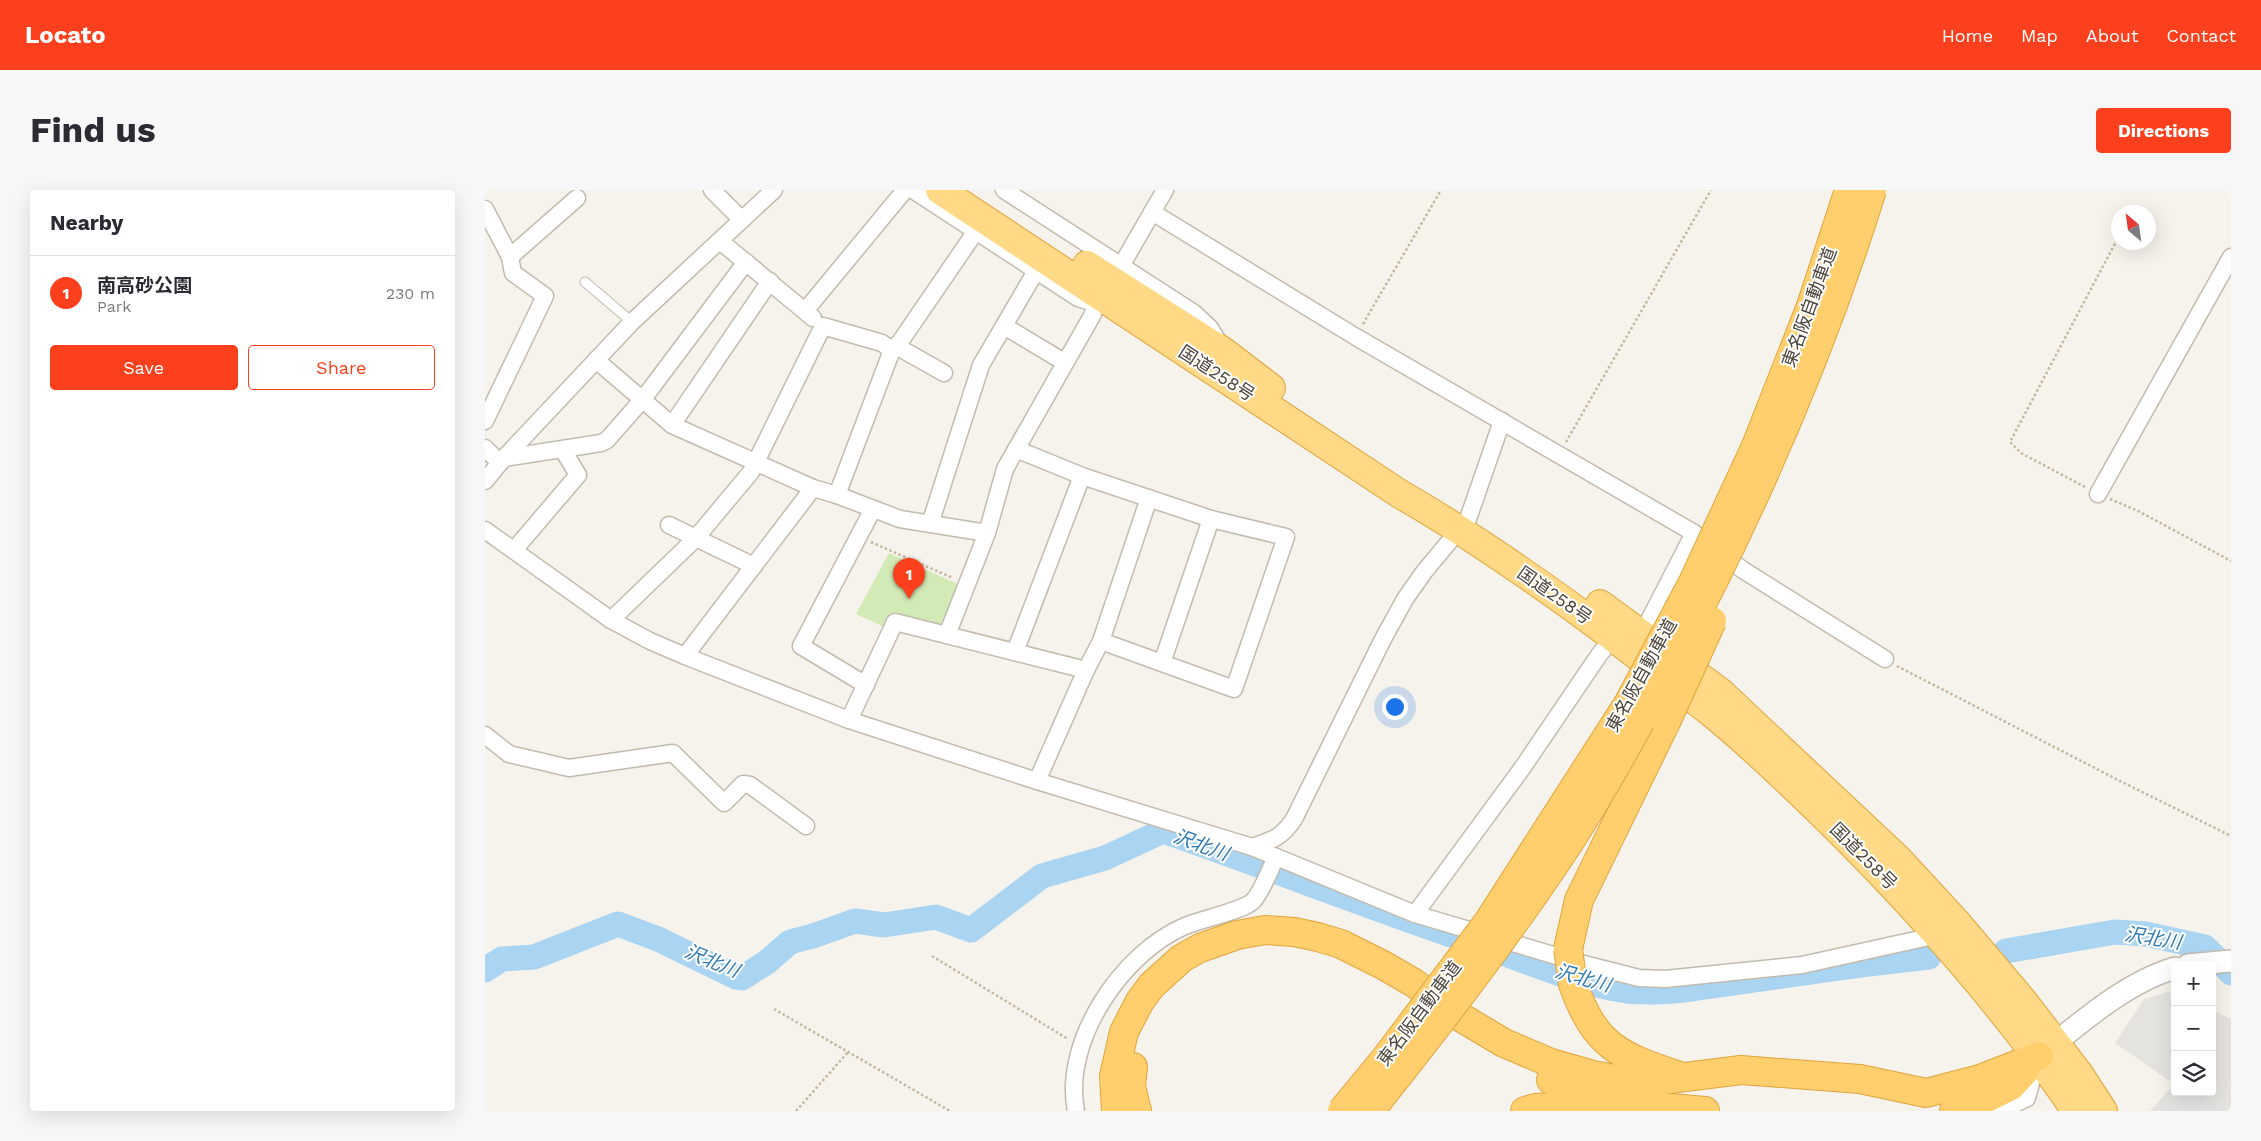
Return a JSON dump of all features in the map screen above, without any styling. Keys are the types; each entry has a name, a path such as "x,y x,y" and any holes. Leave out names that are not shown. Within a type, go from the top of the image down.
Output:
{"highway":[{"name":"国道258号","path":"940,190 1106,305 1400,494 1465,524 1563,578 1719,691 1898,859 1957,923 2047,1049 2076,1111"},
{"name":"国道258号","path":"970,190 1224,352 1278,393 1465,524 1715,716 1793,786 1883,874 2103,1111"},
{"name":"東名阪自動車道","path":"1342,1111 1385,1059 1488,922 1628,704 1693,582 1756,446 1811,306 1849,190"},
{"name":"東名阪自動車道","path":"1370,1111 1487,961 1572,838 1657,690 1709,591 1775,454 1830,313 1872,190"},
{"path":"1685,1077 1636,1061 1615,1050 1599,1034 1580,1004 1573,984 1568,949 1579,900 1701,647 1765,497 1775,454"},
{"path":"1321,1111 1348,1085 1503,883 1527,862"},
{"path":"1116,1111 1113,1076 1124,1032 1140,1000 1152,985 1182,958 1200,948 1237,935 1265,930 1294,932 1341,944 1414,983 1462,1018 1504,1043 1551,1063 1593,1075 1638,1083 1741,1070 1860,1079 1926,1094 1980,1079 2047,1049"},
{"path":"1137,1111 1131,1087 1133,1065 1148,1020 1163,998 1186,976 1213,961 1235,953 1267,949 1308,952 1339,962 1405,996 1476,1047 1523,1070 1611,1103"},
{"path":"1954,1111 1971,1106 2011,1086 2047,1049"},
{"path":"1525,1111 1535,1108 1611,1103 1705,1111"}],"street":[{"path":"712,190 741,220"},
{"path":"485,481 502,460 632,322 774,190"},
{"path":"805,311 905,190"},
{"path":"913,190 1078,298 1106,305"},
{"path":"1004,190 1028,197 1121,266 1194,313 1210,328 1224,352"},
{"path":"1121,266 1165,190"},
{"path":"510,258 579,193"},
{"path":"485,209 510,258 513,273 545,296 485,422"},
{"path":"1152,212 1355,336 1694,533 1743,570 1885,659"},
{"path":"837,495 894,348 976,231"},
{"path":"720,241 823,326 882,343 944,373"},
{"path":"2098,494 2231,257"},
{"path":"485,448 502,460 563,450 607,440 643,399 747,262"},
{"path":"930,524 981,365 1035,271"},
{"path":"672,425 770,281"},
{"path":"947,635 987,533 1005,469 1064,362 1093,314 1106,305"},
{"path":"611,620 695,539 757,463 823,326"},
{"path":"1004,326 1064,362"},
{"path":"595,360 672,425 813,488 900,519 987,533"},
{"path":"1252,847 1268,842 1284,833 1294,819 1381,641 1405,599 1424,572 1465,524 1502,421"},
{"path":"1016,449 1083,476 1211,519 1286,537 1235,689 1101,641"},
{"path":"514,550 578,475 563,450"},
{"path":"1015,652 1083,476"},
{"path":"685,656 813,488"},
{"path":"1037,782 1086,670 1101,641 1149,498"},
{"path":"866,685 801,646 873,509"},
{"path":"1162,663 1211,519"},
{"path":"669,525 754,566"},
{"path":"1641,634 1694,533"},
{"path":"487,535 514,550 611,620 650,641 685,656 849,720 1037,782 1252,847 1272,865 1415,914 1579,963 1639,978 1665,979 1802,965 1938,935"},
{"path":"849,720 895,622 1086,670"},
{"path":"1415,914 1523,767 1613,637"},
{"path":"485,735 509,754 569,768 673,752 724,803 743,784 750,785 807,826"},
{"path":"1076,1111 1073,1088 1074,1075 1090,1025 1110,988 1151,946 1185,926 1247,905 1253,900 1272,865"},
{"path":"2216,962 2231,961"},
{"path":"1999,1111 2027,1098 2047,1049 2079,1023 2132,988 2171,969"}],"lane":[{"path":"585,282 632,322"}],"path":[{"path":"1355,336 1441,190"},
{"path":"1559,454 1711,190"},
{"path":"2112,250 2010,442 2021,453 2098,494 2140,512 2231,561"},
{"path":"858,536 967,584"},
{"path":"1885,659 2124,783 2231,836"},
{"path":"932,956 1082,1047"},
{"path":"774,1009 950,1111"},
{"path":"796,1111 849,1051"}],"green space":[{"path":"889,553 960,585 947,619 937,626 891,614 884,627 856,614"}],"shaded area":[{"path":"2171,991 2171,1082 2115,1043 2144,999"},
{"path":"2216,1012 2231,1019 2231,1111 2150,1111 2171,1087 2171,1096 2216,1096"}],"waterway":[{"name":"沢北川","path":"485,970 502,959 534,957 618,924 658,939 736,977 742,978 767,962 790,942 855,921 884,925 936,917 971,930 1042,876 1105,858 1163,831 1554,972 1609,988 1627,991 1683,990 1929,957"},
{"name":"沢北川","path":"2006,951 2115,932 2145,934 2205,947 2231,973"}],"place":[{"name":"南高砂公園","path":"909,599"}]}
